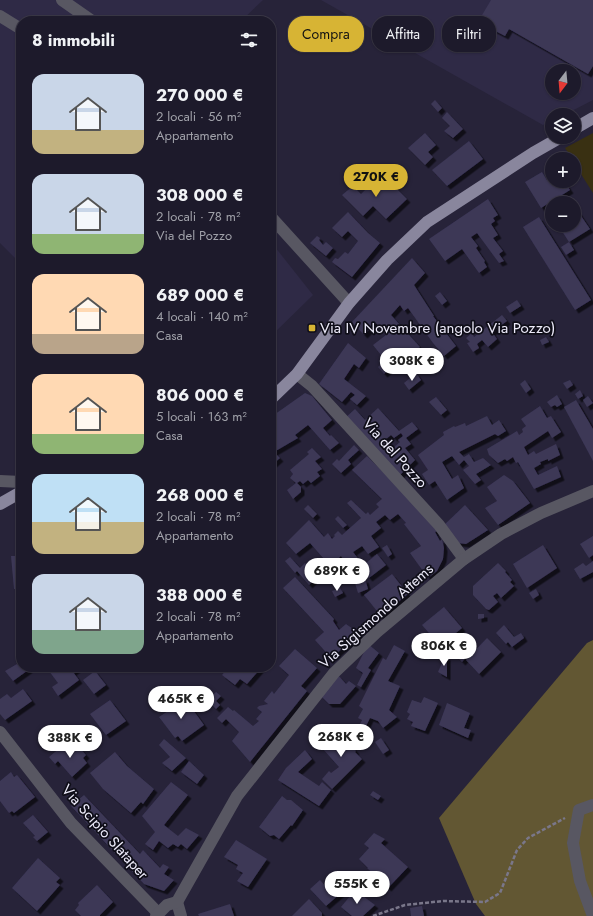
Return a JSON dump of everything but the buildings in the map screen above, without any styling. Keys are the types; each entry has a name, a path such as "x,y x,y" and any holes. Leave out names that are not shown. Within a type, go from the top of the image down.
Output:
{"main road":[{"path":"581,125 593,118"},
{"path":"276,394 297,374 349,303 387,260 427,222 548,144"},
{"path":"0,504 16,495"}],"street":[{"path":"62,0 84,16"},
{"path":"0,16 16,26"},
{"path":"276,223 349,303"},
{"name":"Via del Pozzo","path":"297,374 312,386 439,525 464,559"},
{"path":"0,481 16,482"},
{"name":"Via Sigismondo Attems","path":"178,902 237,796 330,678 377,632 464,559 501,534 541,513 593,491"},
{"name":"Via Scipio Slataper","path":"0,732 71,823 157,915"},
{"path":"593,805 579,810 573,843 580,881 593,916"},
{"path":"157,915 167,905 178,902 182,916"}],"path":[{"path":"372,916 405,905 443,901 485,902 500,893 517,850 528,838 579,810"}],"shaded area":[{"path":"0,0 263,0 246,16 16,16 16,259 0,243"},
{"path":"321,0 593,0 593,100 578,108 545,108 545,124 543,125 413,52 434,52 434,16 372,16 372,29 364,24 364,16 349,16"},
{"path":"593,133 593,193 581,174 581,152 568,152 565,148 572,144 581,144 581,139"},
{"path":"276,248 313,295 276,331"},
{"path":"593,640 593,916 485,916 476,904 439,818 587,643"}],"place":[{"name":"Via IV Novembre (angolo Via Pozzo)","path":"312,328"}]}
